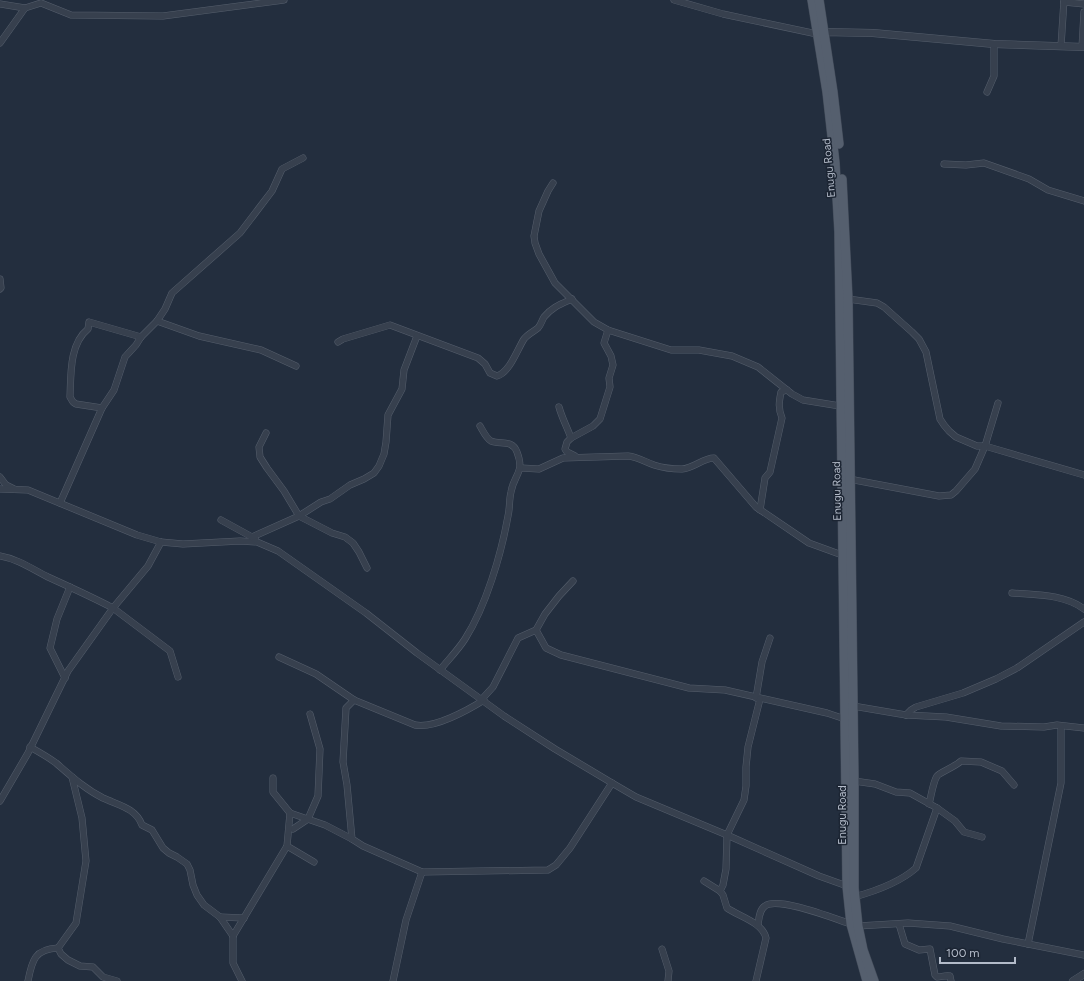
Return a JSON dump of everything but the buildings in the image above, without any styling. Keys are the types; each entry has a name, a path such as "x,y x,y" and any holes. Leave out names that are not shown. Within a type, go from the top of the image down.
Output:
{"main road":[{"path":"812,0 820,33 827,92 835,163 839,232 847,886 867,981"},
{"name":"Enugu Road","path":"819,0 820,33 833,92 841,162 846,231 855,925 874,981"}],"street":[{"path":"0,4 25,8 41,2 71,15 163,16 284,0"},
{"path":"674,0 723,14 820,33 873,33 994,44 1083,47 1084,12"},
{"path":"1061,46 1064,1 1084,4"},
{"path":"0,43 25,8"},
{"path":"987,92 994,76 994,44"},
{"path":"60,503 102,408 114,390 125,357 141,337 157,321 165,309 172,293 240,233 272,191 282,169 303,158"},
{"path":"944,164 966,165 984,163 1029,179 1048,190 1084,201"},
{"path":"553,183 539,212 535,231 535,243 539,254 555,283 594,322 608,330 671,350 699,350 732,356 758,367 787,390 803,400 840,406"},
{"path":"0,279 0,289"},
{"path":"338,342 343,339 388,325 478,358 485,364 490,373 497,376 500,375 511,362 524,339 538,328 544,318 554,307 572,299"},
{"path":"848,299 877,303 884,307 919,339 926,352 940,419 948,431 956,437 977,446 986,446 997,451 1034,460 1084,476"},
{"path":"157,321 199,336 262,350 296,366"},
{"path":"102,408 76,404 70,397 72,361 77,344 85,331 88,329 89,322 141,337"},
{"path":"578,457 570,454 565,449 567,442 571,438 593,426 600,419 610,387 609,378 613,365 611,356 604,343 608,330"},
{"path":"252,537 299,516 321,502 330,499 350,485 364,479 374,472 379,466 384,454 388,415 402,389 404,370 417,336"},
{"path":"760,510 765,478 770,472 782,418 778,410 780,392 787,390"},
{"path":"849,479 939,496 951,495 975,469 986,446 998,403"},
{"path":"559,407 562,419 566,424 571,438"},
{"path":"440,670 464,641 490,587 508,516 511,490 521,468 518,453 515,447 509,443 492,441 486,437 480,426"},
{"path":"266,433 259,447 260,457 266,468 284,491 299,516 332,533 345,537 353,543 367,568"},
{"path":"521,468 539,469 563,458 628,456 637,457 655,466 674,469 691,467 709,458 714,458 756,507 809,543 842,555"},
{"path":"0,477 6,485 16,490"},
{"path":"0,489 28,490 137,535 161,542 183,544 240,541 257,542 278,551 366,613 440,670 504,716 612,783 636,797 819,876 847,886"},
{"path":"221,520 252,537 257,542"},
{"path":"0,801 30,747 64,678 113,608 148,566 161,542"},
{"path":"0,556 11,558 113,608 170,651 178,677"},
{"path":"279,657 316,674 354,700 409,723 420,726 426,725 464,713 483,700 493,687 518,638 536,630 559,596 573,581"},
{"path":"64,678 50,648 57,619 70,587"},
{"path":"1012,593 1072,601 1084,609"},
{"path":"906,715 916,707 963,693 1017,668 1084,622"},
{"path":"536,630 546,648 561,655 689,688 725,690 827,713 845,719"},
{"path":"720,891 723,886 726,869 727,835 744,800 748,747 758,698 762,662 770,638"},
{"path":"352,839 343,762 346,708 354,700"},
{"path":"853,706 906,715 946,717 1001,726 1044,728 1061,726 1084,728"},
{"path":"292,829 308,819 318,796 320,753 310,714"},
{"path":"1028,944 1061,783 1061,726"},
{"path":"30,747 55,762 72,777 99,796 130,810 140,820 142,826 152,830 163,848 186,864 190,870 197,895 204,905 220,918 233,936"},
{"path":"929,804 937,776 943,771 956,767 961,761 967,763 981,762 1002,771 1014,785"},
{"path":"58,948 76,923 86,861 82,818 72,777"},
{"path":"273,778 273,792 290,813 325,825 363,846 422,872 548,870 556,865 570,848 612,783"},
{"path":"854,781 875,784 896,792 910,793 955,821 964,832 982,837"},
{"path":"854,897 874,892 908,875 916,868 936,808"},
{"path":"240,980 233,963 233,936 288,846 290,813"},
{"path":"288,846 314,862"},
{"path":"393,981 406,920 422,872"},
{"path":"704,881 720,891 723,895 727,908 758,925 766,935 756,981"},
{"path":"758,925 759,915 763,906 768,904 789,905 811,910 855,925 908,923 950,926 1003,940 1084,955"},
{"path":"220,918 244,918"},
{"path":"899,924 905,944 919,950 930,949 936,977 950,976 951,981"},
{"path":"28,981 33,964 39,952 48,948 58,948"},
{"path":"58,948 61,954 68,960 80,966 93,967 103,977 117,981"},
{"path":"662,949 669,971 668,981"},
{"path":"1073,981 1084,974"}]}
